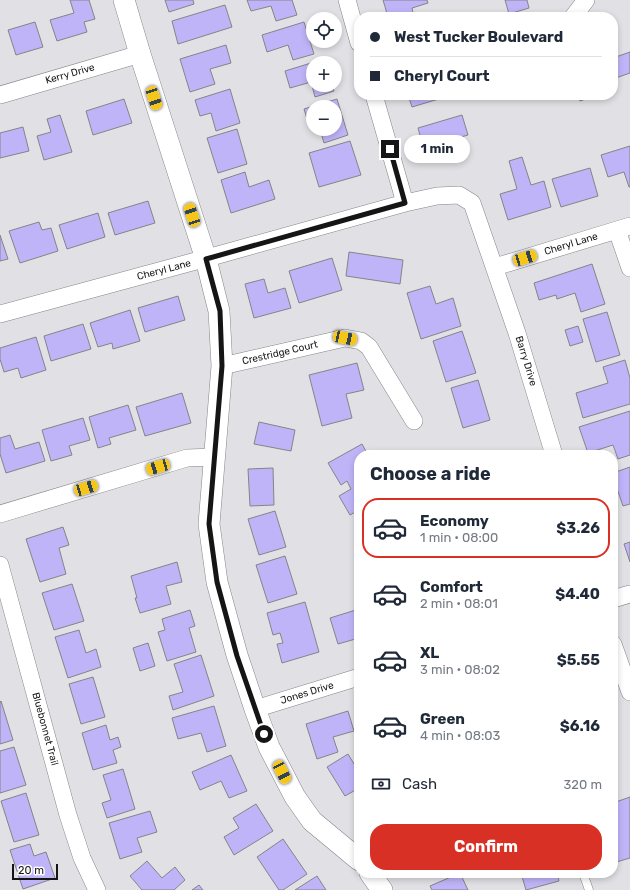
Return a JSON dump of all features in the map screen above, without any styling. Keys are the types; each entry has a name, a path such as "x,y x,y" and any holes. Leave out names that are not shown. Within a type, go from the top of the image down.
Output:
{"street":[{"path":"124,0 206,259 220,311 222,366 220,405 209,524 217,582 237,656 269,747 295,797 312,821 354,856"},
{"path":"347,0 354,25"},
{"path":"577,12 586,0"},
{"name":"Kerry Drive","path":"0,95 140,54"},
{"path":"375,100 405,203"},
{"name":"Cheryl Lane","path":"0,314 206,259 405,203 437,196 459,196 472,203 495,267 624,228"},
{"path":"624,228 630,268"},
{"name":"Barry Drive","path":"495,267 517,333 552,450"},
{"name":"Crestridge Court","path":"222,366 345,338 361,341 369,347 414,421"},
{"path":"0,514 187,458 215,457"},
{"name":"Bluebonnet Trail","path":"0,564 68,814 82,858 97,890"},
{"path":"618,598 630,594"},
{"path":"618,658 630,692"},
{"name":"Jones Drive","path":"255,709 354,679"},
{"path":"374,878 382,890"}],"lane":[{"path":"584,878 588,890"}],"building":[{"path":"70,0 89,0 95,19 84,22 87,32 57,41 50,20 74,13"},
{"path":"165,0 193,0 194,4 169,12"},
{"path":"247,0 292,0 297,15 276,21 271,6 251,11"},
{"path":"383,0 427,0 428,3 412,8 413,12 387,12"},
{"path":"505,0 527,0 529,8 516,12 508,12"},
{"path":"225,5 232,27 178,44 172,21"},
{"path":"35,22 43,47 16,55 8,30"},
{"path":"304,22 306,28 306,48 312,48 314,54 293,60 288,45 267,52 262,35"},
{"path":"226,45 231,63 210,69 215,84 190,92 180,59"},
{"path":"630,52 630,73 618,77 618,56"},
{"path":"306,65 306,83 290,88 285,71"},
{"path":"230,89 240,123 216,131 211,113 200,116 195,100"},
{"path":"314,92 331,92 315,97"},
{"path":"124,99 132,123 93,135 86,111"},
{"path":"410,100 435,100 412,107"},
{"path":"60,115 72,152 44,160 37,136 51,132 47,119"},
{"path":"342,115 348,135 324,143 322,136 342,136"},
{"path":"462,115 468,135 447,141 451,153 427,160 418,128"},
{"path":"23,127 29,151 0,158 0,133"},
{"path":"237,129 247,164 218,173 207,138"},
{"path":"350,141 361,175 319,187 309,153"},
{"path":"630,146 629,187 624,172 608,177 601,155"},
{"path":"522,157 531,185 544,181 551,207 508,220 500,194 517,189 509,161"},
{"path":"590,168 598,196 561,207 552,179"},
{"path":"245,172 249,187 269,180 275,199 231,213 221,180"},
{"path":"148,201 155,223 115,235 108,213"},
{"path":"98,213 105,237 67,249 59,225"},
{"path":"39,222 42,230 51,228 58,251 20,263 9,231"},
{"path":"0,235 8,259 0,261"},
{"path":"349,252 403,260 400,284 346,276"},
{"path":"332,258 342,290 299,303 289,271"},
{"path":"592,264 605,304 581,312 575,293 557,299 556,295 539,300 534,283"},
{"path":"264,279 268,293 285,288 291,308 254,318 245,284"},
{"path":"430,286 436,304 453,298 461,326 421,339 407,293"},
{"path":"178,296 185,320 145,332 138,308"},
{"path":"130,310 140,341 113,349 112,343 98,347 90,323"},
{"path":"607,312 620,355 596,362 583,319"},
{"path":"83,324 91,349 51,361 44,336"},
{"path":"578,326 583,342 570,346 565,330"},
{"path":"462,331 476,373 446,382 433,341"},
{"path":"36,337 46,370 21,378 18,368 4,372 0,359 0,348"},
{"path":"625,360 630,378 630,404 583,418 576,393 608,383 603,367"},
{"path":"357,363 364,390 346,394 352,418 322,426 309,375"},
{"path":"478,380 490,420 463,428 451,388"},
{"path":"182,393 191,423 145,436 136,407"},
{"path":"128,405 136,430 109,438 111,444 98,448 89,417"},
{"path":"630,411 630,455 618,459 618,450 615,450 613,445 597,450 587,450 579,427"},
{"path":"83,418 90,440 69,446 72,455 51,461 42,430"},
{"path":"259,422 295,430 291,451 254,444"},
{"path":"10,435 15,449 39,442 45,461 6,473 0,454 0,438"},
{"path":"362,444 365,450 354,450 354,513 350,515 339,496 351,489 347,481 341,485 328,463"},
{"path":"630,467 630,504 623,506 618,492 618,471"},
{"path":"273,468 274,505 250,506 248,469"},
{"path":"275,511 286,547 259,555 248,519"},
{"path":"63,527 69,545 59,548 66,574 40,582 26,539"},
{"path":"630,542 630,562 624,544"},
{"path":"285,556 297,594 268,603 256,565"},
{"path":"177,562 182,582 166,586 171,604 140,613 135,598 137,598 131,576"},
{"path":"72,584 84,621 54,630 42,593"},
{"path":"305,602 319,652 282,663 277,644 283,643 280,633 273,635 267,613"},
{"path":"190,610 195,626 189,628 196,652 167,661 158,632 165,630 162,619"},
{"path":"354,611 354,639 338,644 330,618"},
{"path":"79,630 86,653 96,649 101,667 68,678 55,637"},
{"path":"148,643 155,666 140,671 133,648"},
{"path":"201,655 214,696 173,710 169,696 183,692 174,664"},
{"path":"93,677 105,717 81,724 69,684"},
{"path":"1,701 13,740 0,744 0,702"},
{"path":"214,706 226,746 207,752 201,733 178,739 172,718"},
{"path":"348,711 354,731 333,737 338,752 317,759 306,724"},
{"path":"106,725 110,740 118,737 121,747 113,750 117,763 93,770 82,733"},
{"path":"14,747 26,785 0,793 0,751"},
{"path":"348,754 354,764 354,791 345,796 327,767"},
{"path":"231,755 247,791 229,798 221,781 200,790 192,772"},
{"path":"123,769 135,809 107,818 102,803 111,800 103,775"},
{"path":"26,793 39,835 14,842 1,801"},
{"path":"630,797 630,858 618,862 618,801"},
{"path":"256,804 273,831 234,855 224,837 239,828 233,818"},
{"path":"150,811 157,832 137,838 142,852 120,859 109,823"},
{"path":"283,839 307,874 283,890 279,890 257,857"},
{"path":"30,844 34,856 46,852 55,878 23,889 10,850"},
{"path":"147,861 162,878 175,867 185,880 174,890 142,890 130,876"},
{"path":"317,876 326,890 295,890"},
{"path":"448,878 462,878 468,890 432,890 430,886"},
{"path":"522,878 558,878 559,881 526,890"},
{"path":"199,885 203,890 192,890"}],"route":[{"path":"264,734 237,656 217,582 209,524 220,405 222,366 220,311 206,259 405,203 390,149"}]}
